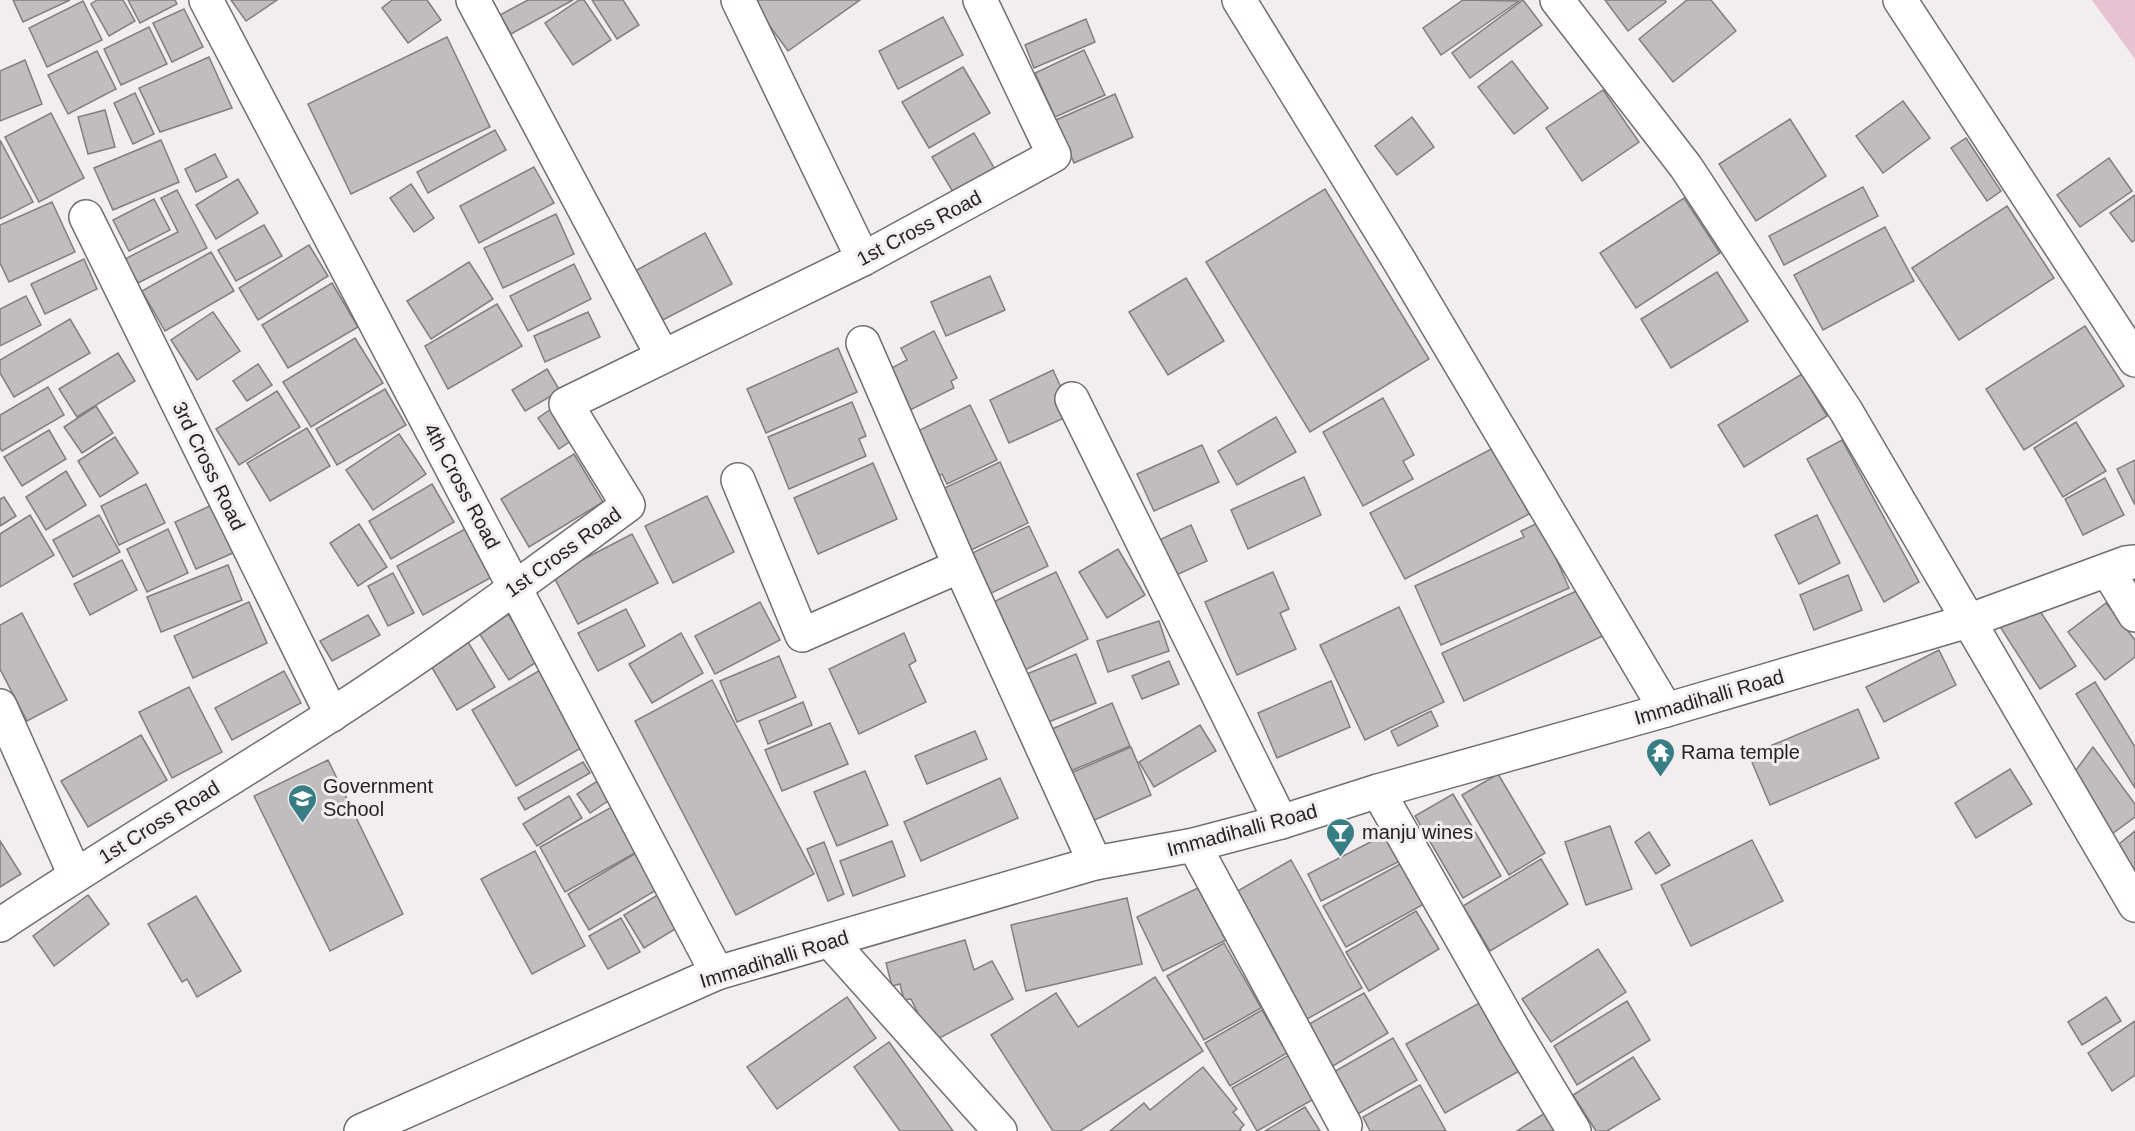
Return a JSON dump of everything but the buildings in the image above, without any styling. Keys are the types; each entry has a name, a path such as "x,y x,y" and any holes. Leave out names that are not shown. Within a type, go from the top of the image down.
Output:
{"street":[{"name":"4th Cross Road","path":"206,0 717,973"},
{"path":"473,0 663,355"},
{"path":"738,0 863,259"},
{"name":"1st Cross Road","path":"0,925 75,875 332,715 515,588 628,505 566,404 863,259 1054,155 980,0"},
{"path":"1239,0 1400,262 1666,710"},
{"path":"1557,0 1686,167 1846,411 2135,905"},
{"path":"1900,0 2135,360"},
{"name":"3rd Cross Road","path":"86,217 332,715"},
{"path":"863,343 960,566 1095,863"},
{"path":"1072,399 1281,822"},
{"path":"738,480 802,635 960,566"},
{"path":"2121,566 2135,615"},
{"name":"Immadihalli Road","path":"362,1131 717,973 1095,863 1194,845 1281,822 1378,791 1666,710 1968,621 2121,566"},
{"path":"0,706 75,875"},
{"path":"1378,791 1516,1036 1574,1131"},
{"path":"1194,845 1345,1125"},
{"path":"830,941 1000,1131"}],"shaded area":[{"path":"2092,0 2135,0 2135,59"}],"place":[{"name":"Rama temple","path":"1660,778"},
{"name":"Government School","path":"302,824"},
{"name":"manju wines","path":"1341,858"}]}
